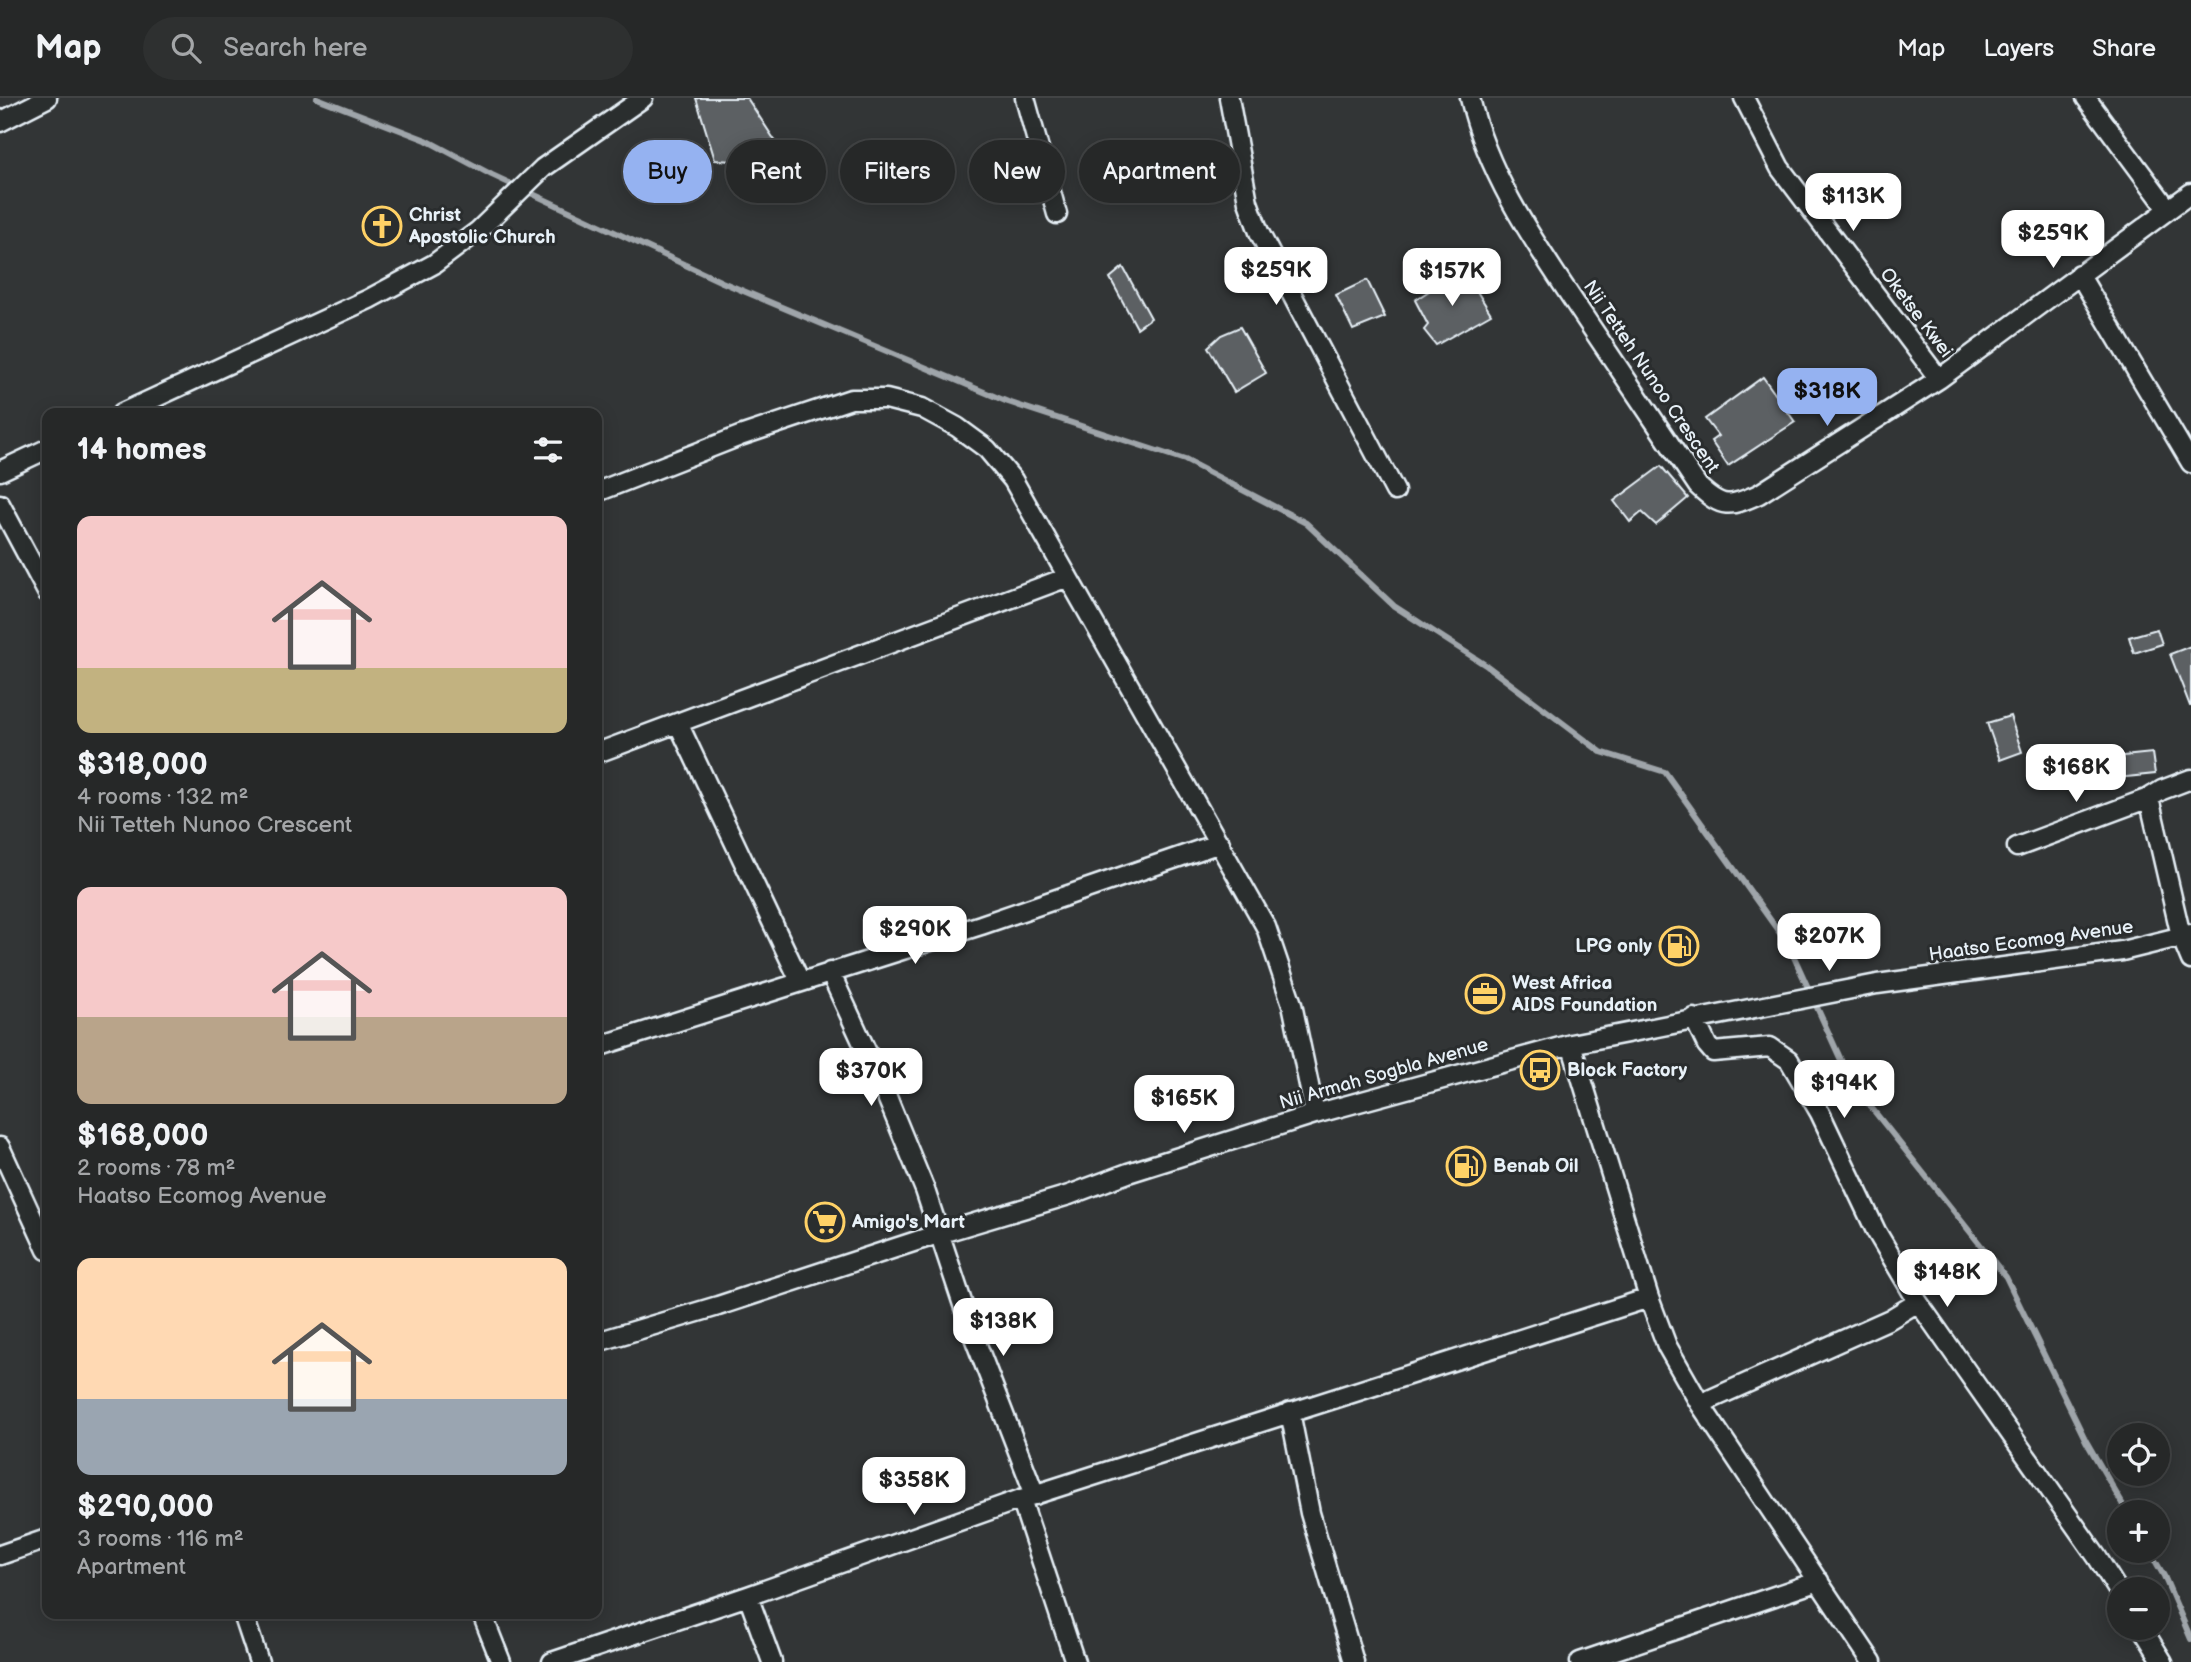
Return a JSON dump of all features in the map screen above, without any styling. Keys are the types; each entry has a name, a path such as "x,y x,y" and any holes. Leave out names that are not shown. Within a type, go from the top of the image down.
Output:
{"street":[{"path":"0,122 47,98"},
{"path":"133,408 388,290 434,264 478,231 543,168 643,98"},
{"path":"1025,98 1058,214"},
{"path":"1229,98 1248,202 1259,232 1395,491"},
{"name":"Nii Tetteh Nunoo Crescent","path":"1470,98 1489,156 1507,195 1561,282 1690,475 1709,497 1722,504 1737,504 1759,494 1939,379 2191,193"},
{"name":"Oketse Kwei","path":"1745,98 1780,168 1939,379"},
{"path":"2086,98 2168,209"},
{"path":"2079,274 2191,463"},
{"path":"602,490 740,436 850,399 886,399 922,408 957,426 987,449 1013,480 1266,927 1292,1004 1315,1114"},
{"path":"0,471 42,451"},
{"path":"0,504 42,583"},
{"path":"602,751 1068,577"},
{"path":"678,723 800,981"},
{"path":"2017,847 2149,798 2191,779"},
{"path":"2149,798 2191,960"},
{"path":"602,1045 981,925 1220,843"},
{"name":"Haatso Ecomog Avenue","path":"1789,1001 1877,984 2122,951 2186,935"},
{"path":"830,972 882,1085 925,1189 1028,1497 1075,1662"},
{"name":"Nii Armah Sogbla Avenue","path":"602,1341 1069,1195 1128,1173 1315,1114 1571,1044 1789,1001"},
{"path":"1694,1018 1713,1052 1770,1047 1789,1060 1820,1113 1876,1231 1918,1302 2110,1577"},
{"path":"1571,1044 1648,1298 1667,1346 1700,1404 1872,1662"},
{"path":"0,1147 42,1239"},
{"path":"552,1662 1028,1497 1648,1298"},
{"path":"1700,1404 1890,1319 1918,1302"},
{"path":"1290,1412 1310,1513 1354,1662"},
{"path":"0,1555 42,1541"},
{"path":"1580,1662 1819,1581"},
{"path":"748,1596 772,1662"},
{"path":"245,1619 259,1662"},
{"path":"484,1619 501,1662"},
{"path":"2149,1640 2163,1662"}],"building":[{"path":"696,98 747,98 775,140 726,140 726,161 715,160 712,140 709,140"},
{"path":"1123,267 1151,318 1137,328 1110,278"},
{"path":"1465,272 1491,314 1436,345 1424,330 1428,325 1415,300 1457,273 1458,276"},
{"path":"1367,280 1385,317 1353,330 1336,295"},
{"path":"1240,327 1266,373 1234,392 1208,347 1221,335"},
{"path":"1763,377 1795,422 1728,466 1711,441 1718,436 1705,419"},
{"path":"1661,466 1688,498 1656,525 1642,512 1630,522 1614,501"},
{"path":"2157,629 2162,644 2134,653 2129,637"},
{"path":"2191,646 2191,706 2190,706 2170,654"},
{"path":"2010,716 2022,752 2000,760 1987,723"},
{"path":"2152,753 2155,774 2117,778 2114,757"}],"waterway":[{"path":"317,98 426,140 492,175 722,282 1008,402 1185,460 1306,523 1394,606 1487,666 1601,752 1665,772 1789,946 1851,1082 2006,1277 2086,1441 2120,1500"},
{"path":"2156,1563 2191,1639"}],"place":[{"name":"Christ Apostolic Church","path":"382,226"},
{"name":"LPG only","path":"1679,946"},
{"name":"West Africa AIDS Foundation","path":"1485,994"},
{"name":"Block Factory","path":"1540,1070"},
{"name":"Benab Oil","path":"1466,1166"},
{"name":"Amigo's Mart","path":"825,1222"}]}
